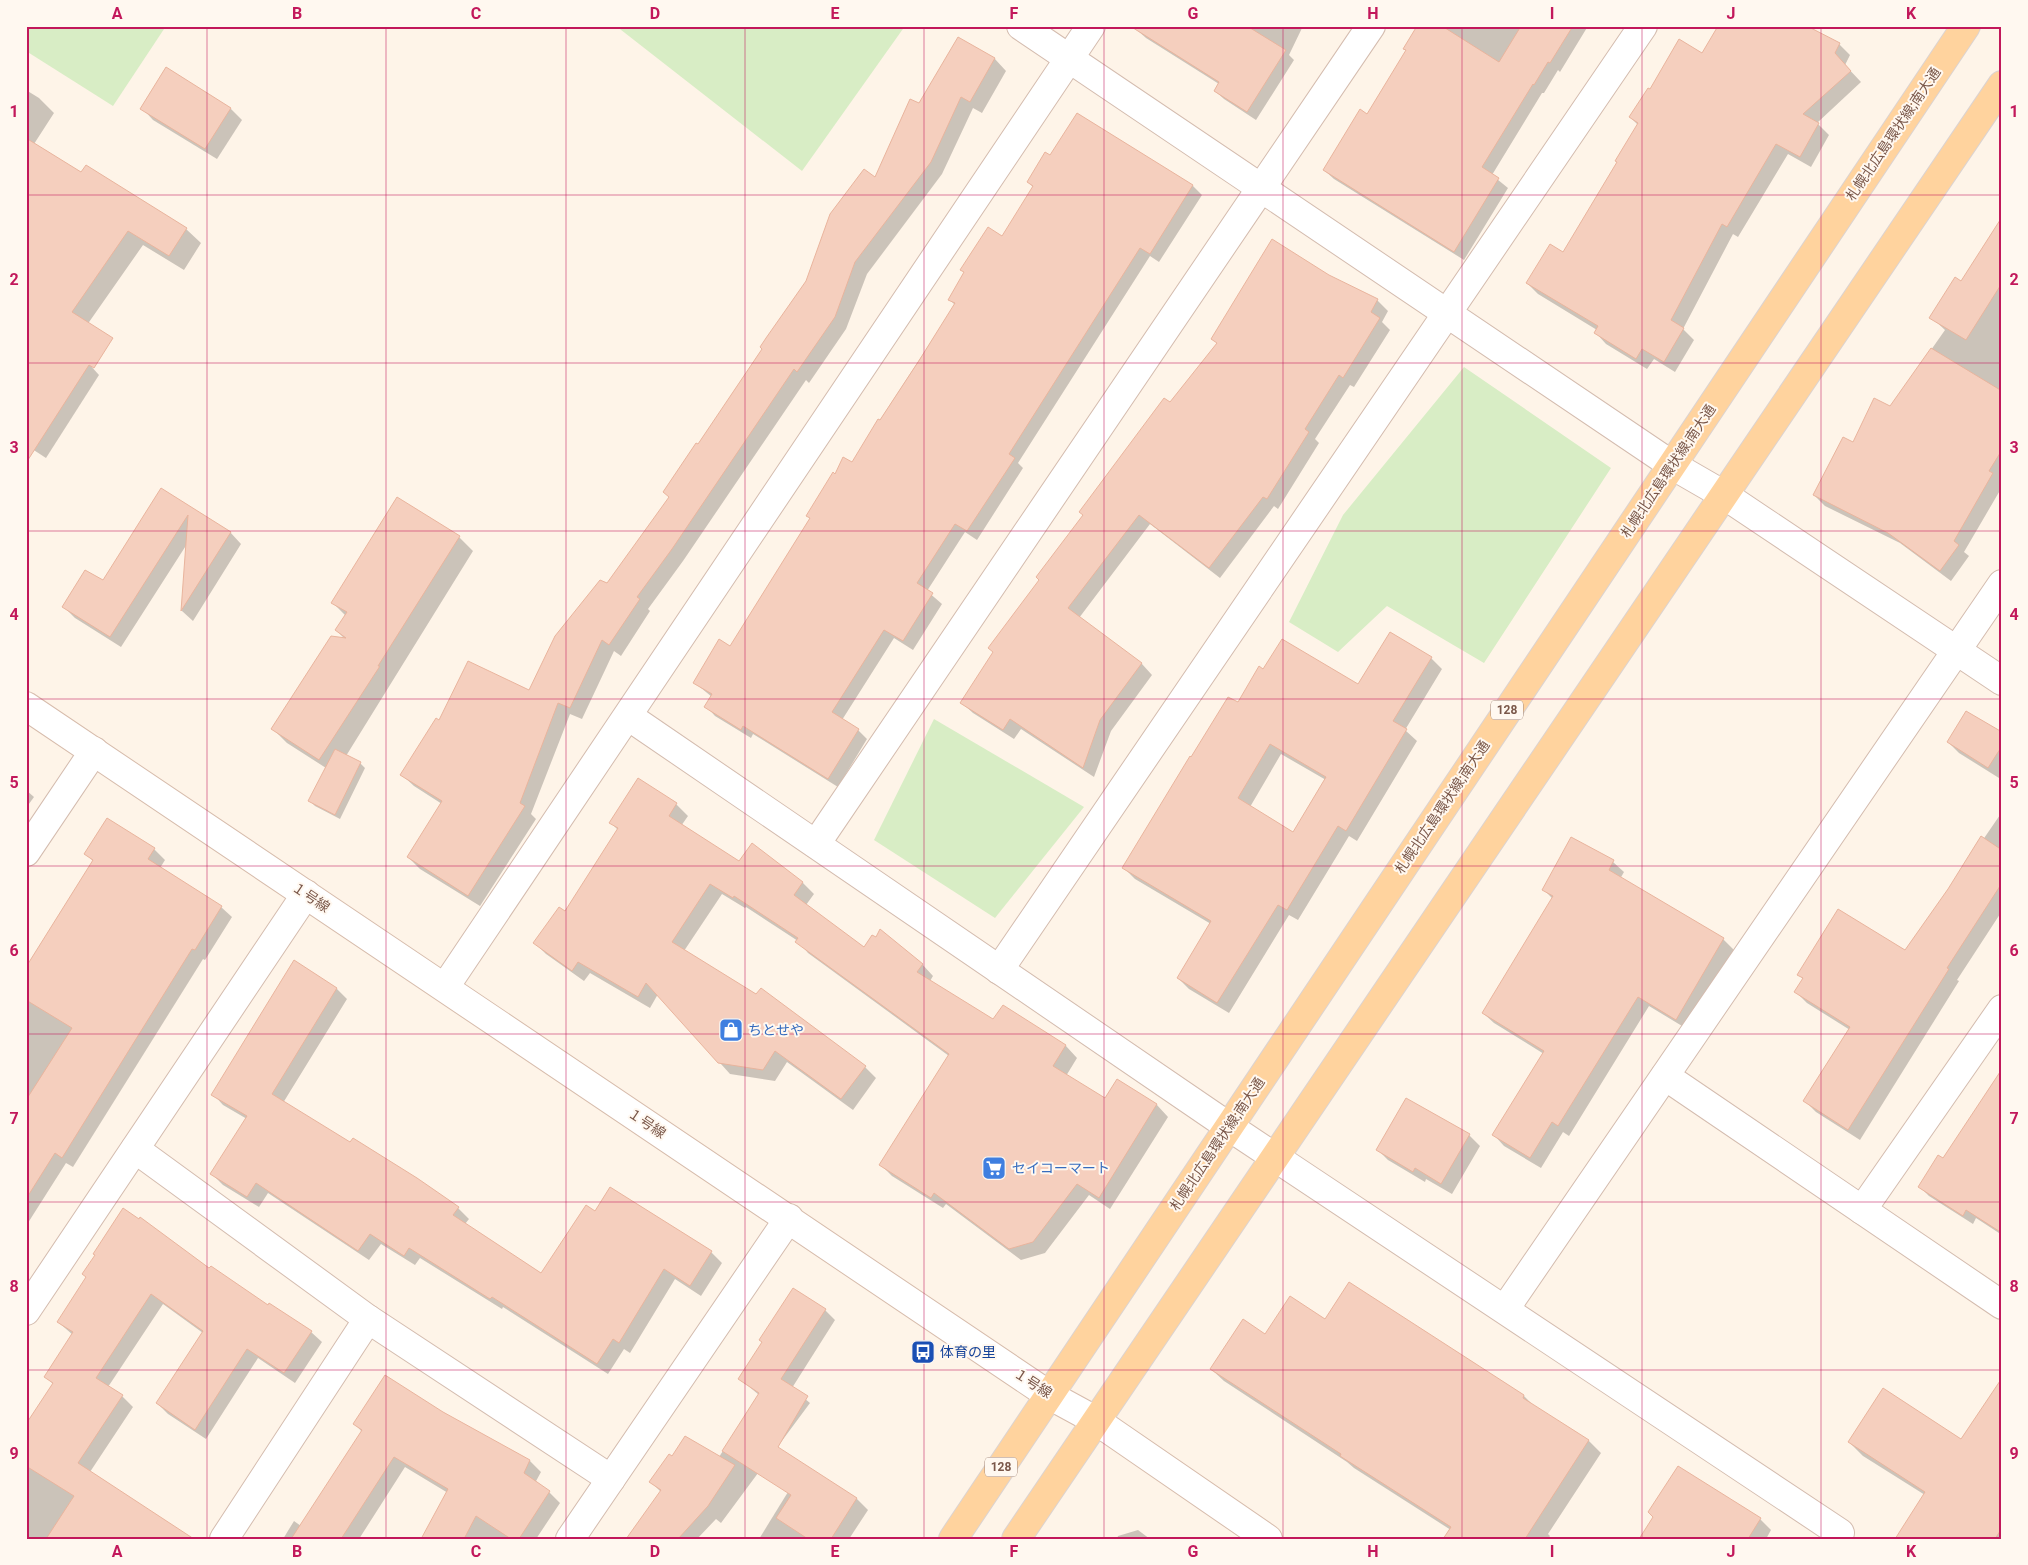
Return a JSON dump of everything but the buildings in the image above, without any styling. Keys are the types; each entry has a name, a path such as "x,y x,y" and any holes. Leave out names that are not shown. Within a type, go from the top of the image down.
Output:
{"main road":[{"name":"札幌北広島環状線;南大通","path":"953,1539 1966,26"},
{"path":"1016,1539 2002,85"}],"street":[{"path":"1021,26 1672,465 1724,495 2002,681"},
{"path":"445,987 1091,26"},
{"path":"816,844 1371,26"},
{"path":"999,970 1643,26"},
{"path":"1505,1309 2002,584"},
{"name":"１号線","path":"26,706 789,1218 1049,1395 1095,1420 1268,1539"},
{"path":"628,716 1228,1126 1840,1533 1836,1539"},
{"path":"26,852 94,751"},
{"path":"26,1311 306,894"},
{"path":"1862,1210 2002,1009"},
{"path":"1665,1076 2002,1305"},
{"path":"135,1149 368,1319 611,1479"},
{"path":"570,1539 789,1218"},
{"path":"224,1539 368,1319"}],"green space":[{"path":"26,26 166,26 113,106 26,51"},
{"path":"616,26 905,26 802,171"},
{"path":"1464,367 1611,468 1484,663 1387,606 1338,652 1289,622 1343,515"},
{"path":"934,719 1084,807 995,918 874,840"}],"place":[{"name":"ちとせや","path":"731,1030"},
{"name":"セイコーマート","path":"994,1168"},
{"name":"体育の里","path":"923,1352"}]}
